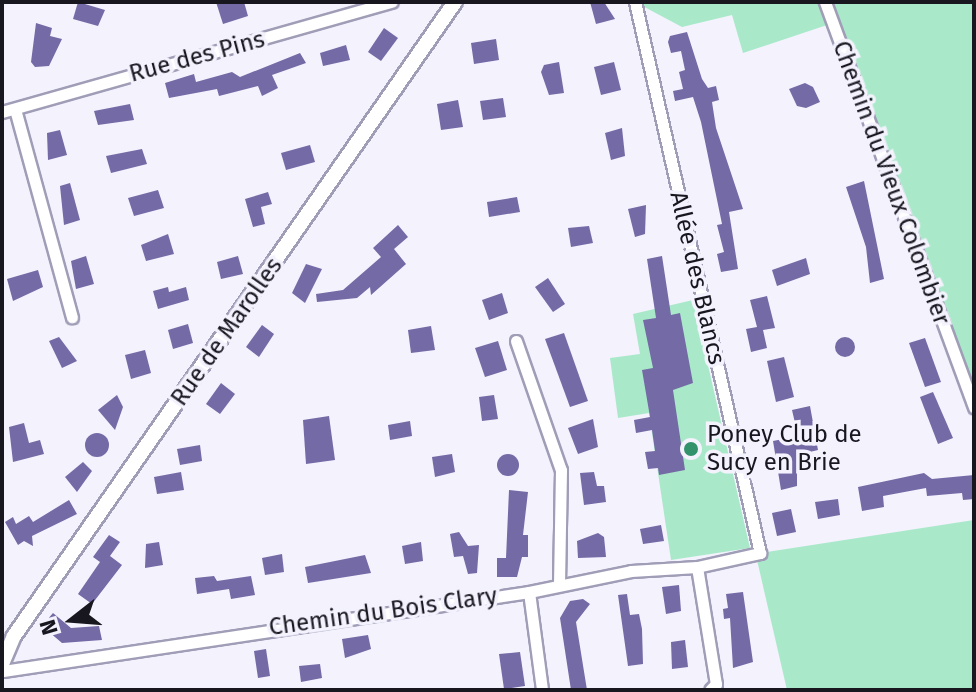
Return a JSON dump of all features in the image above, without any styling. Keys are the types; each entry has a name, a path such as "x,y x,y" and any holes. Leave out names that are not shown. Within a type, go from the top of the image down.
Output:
{"street":[{"name":"Rue des Pins","path":"2,112 392,2"},
{"name":"Rue de Marolles","path":"4,666 455,2"},
{"name":"Allée des Blancs","path":"635,2 760,553"},
{"name":"Chemin du Vieux Colombier","path":"825,2 974,408"},
{"path":"15,109 72,317"},
{"path":"516,341 561,470 559,584"},
{"name":"Chemin du Bois Clary","path":"4,666 26,666 529,592 559,584 697,567 760,553"},
{"path":"697,567 716,684 710,690"},
{"path":"529,592 542,690"},
{"path":"4,666 26,666"}],"green space":[{"path":"635,2 974,2 974,408 833,23 743,53 732,15 682,27"},
{"name":"Poney Club de Sucy en Brie","path":"693,300 750,548 671,560 649,413 618,418 610,358 640,354 633,314"},
{"path":"974,520 974,690 787,690 757,560 760,553"}],"building":[{"path":"78,2 105,10 98,26 73,19"},
{"path":"216,2 244,2 248,16 223,24"},
{"path":"590,2 604,2 615,19 596,24"},
{"path":"36,23 52,28 50,36 62,39 49,66 35,67 31,62"},
{"path":"384,28 398,38 381,61 368,52"},
{"path":"687,32 702,79 708,88 716,86 719,100 712,102 716,128 743,209 729,212 738,269 721,272 717,254 724,252 717,225 722,224 693,97 675,101 673,91 683,89 679,72 685,70 681,51 671,53 668,42 670,36"},
{"path":"496,39 499,60 474,64 471,43"},
{"path":"346,45 350,60 323,66 320,53"},
{"path":"300,53 306,63 272,75 278,88 262,96 258,86 219,96 217,89 169,98 165,83 194,74 196,82 232,72 240,77"},
{"path":"559,62 564,93 549,95 541,72 544,65"},
{"path":"614,62 621,90 601,95 594,67"},
{"path":"805,83 813,87 820,102 806,108 797,106 789,89"},
{"path":"503,98 506,117 483,120 480,101"},
{"path":"458,100 463,127 441,130 437,104"},
{"path":"130,104 134,120 98,125 94,111"},
{"path":"622,128 625,156 611,160 605,133"},
{"path":"60,130 67,155 48,160 47,133"},
{"path":"310,145 315,162 286,170 281,153"},
{"path":"142,149 147,164 111,173 106,156"},
{"path":"864,181 884,279 870,283 866,247 846,187"},
{"path":"70,183 80,220 64,225 60,186"},
{"path":"158,190 164,208 134,216 128,198"},
{"path":"268,192 272,204 261,207 265,224 253,227 245,199"},
{"path":"517,197 520,212 489,217 487,202"},
{"path":"646,205 645,234 635,237 628,209"},
{"path":"398,225 408,237 394,249 406,264 371,295 370,287 357,298 317,302 316,294 343,290 381,257 373,248"},
{"path":"589,226 593,243 571,247 568,228"},
{"path":"168,234 174,254 146,261 141,245"},
{"path":"86,256 94,284 76,289 71,261"},
{"path":"238,256 243,274 221,279 217,262"},
{"path":"662,256 671,315 680,313 693,383 673,390 685,470 659,475 658,468 648,469 645,452 655,451 652,430 636,433 634,420 650,417 642,370 653,368 643,320 656,318 647,259"},
{"path":"806,258 810,274 777,286 772,270"},
{"path":"306,264 322,269 305,303 292,293"},
{"path":"38,270 43,287 13,301 7,279"},
{"path":"548,278 565,304 553,312 535,287"},
{"path":"168,287 169,292 186,287 189,300 158,309 153,291"},
{"path":"502,293 508,313 489,320 482,300"},
{"path":"767,296 775,328 763,330 767,348 751,352 746,329 757,327 750,300"},
{"path":"188,324 193,343 173,349 168,330"},
{"path":"262,325 274,334 259,357 246,347"},
{"path":"431,326 435,350 411,353 408,330"},
{"path":"564,333 588,401 570,407 545,339"},
{"path":"59,337 77,361 62,368 49,341"},
{"path":"841,337 849,337 855,347 849,357 841,357 835,351 835,343"},
{"path":"925,338 941,382 925,387 909,343"},
{"path":"498,341 507,370 485,377 475,348"},
{"path":"145,350 151,373 131,379 125,355"},
{"path":"784,357 794,397 776,402 767,361"},
{"path":"221,383 235,394 220,414 206,404"},
{"path":"933,392 953,438 938,444 920,397"},
{"path":"117,395 123,407 115,430 98,410"},
{"path":"494,395 498,419 482,421 479,397"},
{"path":"810,406 818,450 797,455 797,486 781,490 773,441 798,436 792,410"},
{"path":"329,416 335,460 306,464 303,420"},
{"path":"593,419 598,447 578,454 568,428"},
{"path":"410,421 412,436 390,440 388,425"},
{"path":"24,423 29,443 40,440 44,454 13,462 9,427"},
{"path":"97,433 105,437 109,445 105,453 97,457 89,453 85,445 89,437"},
{"path":"200,445 202,461 180,465 177,449"},
{"path":"452,454 455,472 435,477 432,457"},
{"path":"508,454 516,457 519,465 516,473 508,476 500,473 497,465 500,457"},
{"path":"83,462 92,471 77,492 65,477"},
{"path":"181,472 184,490 157,494 154,477"},
{"path":"594,472 597,486 604,486 606,502 584,505 580,473"},
{"path":"924,473 932,479 974,475 974,499 963,500 962,493 927,496 926,488 883,496 884,507 862,511 858,487"},
{"path":"509,490 528,492 523,535 528,535 528,557 522,557 517,577 497,577 497,558 506,558"},
{"path":"838,499 840,515 818,519 815,502"},
{"path":"69,500 77,514 32,536 33,546 24,541 18,545 5,522 13,517 16,524 29,516 33,522"},
{"path":"791,509 796,532 777,536 772,513"},
{"path":"661,525 664,541 643,544 640,529"},
{"path":"459,532 468,546 479,545 477,573 468,574 463,556 454,557 450,534"},
{"path":"598,533 604,537 606,557 578,558 577,541"},
{"path":"109,535 120,542 110,556 122,565 92,604 78,594 100,562 93,557"},
{"path":"159,542 163,565 145,568 146,544"},
{"path":"421,542 423,561 405,564 402,546"},
{"path":"282,554 284,572 265,575 262,558"},
{"path":"365,555 371,573 308,583 305,567"},
{"path":"214,576 217,581 251,576 255,595 231,599 229,589 197,594 195,578"},
{"path":"679,585 681,611 666,614 662,587"},
{"path":"743,592 753,662 733,668 730,618 724,619 723,609 728,608 726,594"},
{"path":"627,594 630,615 639,614 643,664 628,666 618,595"},
{"path":"583,599 590,604 576,622 587,690 571,690 560,618 570,601"},
{"path":"53,613 71,628 99,626 102,640 62,643 42,626"},
{"path":"368,635 371,649 345,658 342,639"},
{"path":"685,640 688,667 672,669 671,642"},
{"path":"266,649 270,676 258,678 254,651"},
{"path":"520,652 525,686 504,689 499,654"},
{"path":"320,664 322,678 301,682 299,666"}],"place":[{"name":"Poney Club de Sucy en Brie","path":"691,449"}]}
